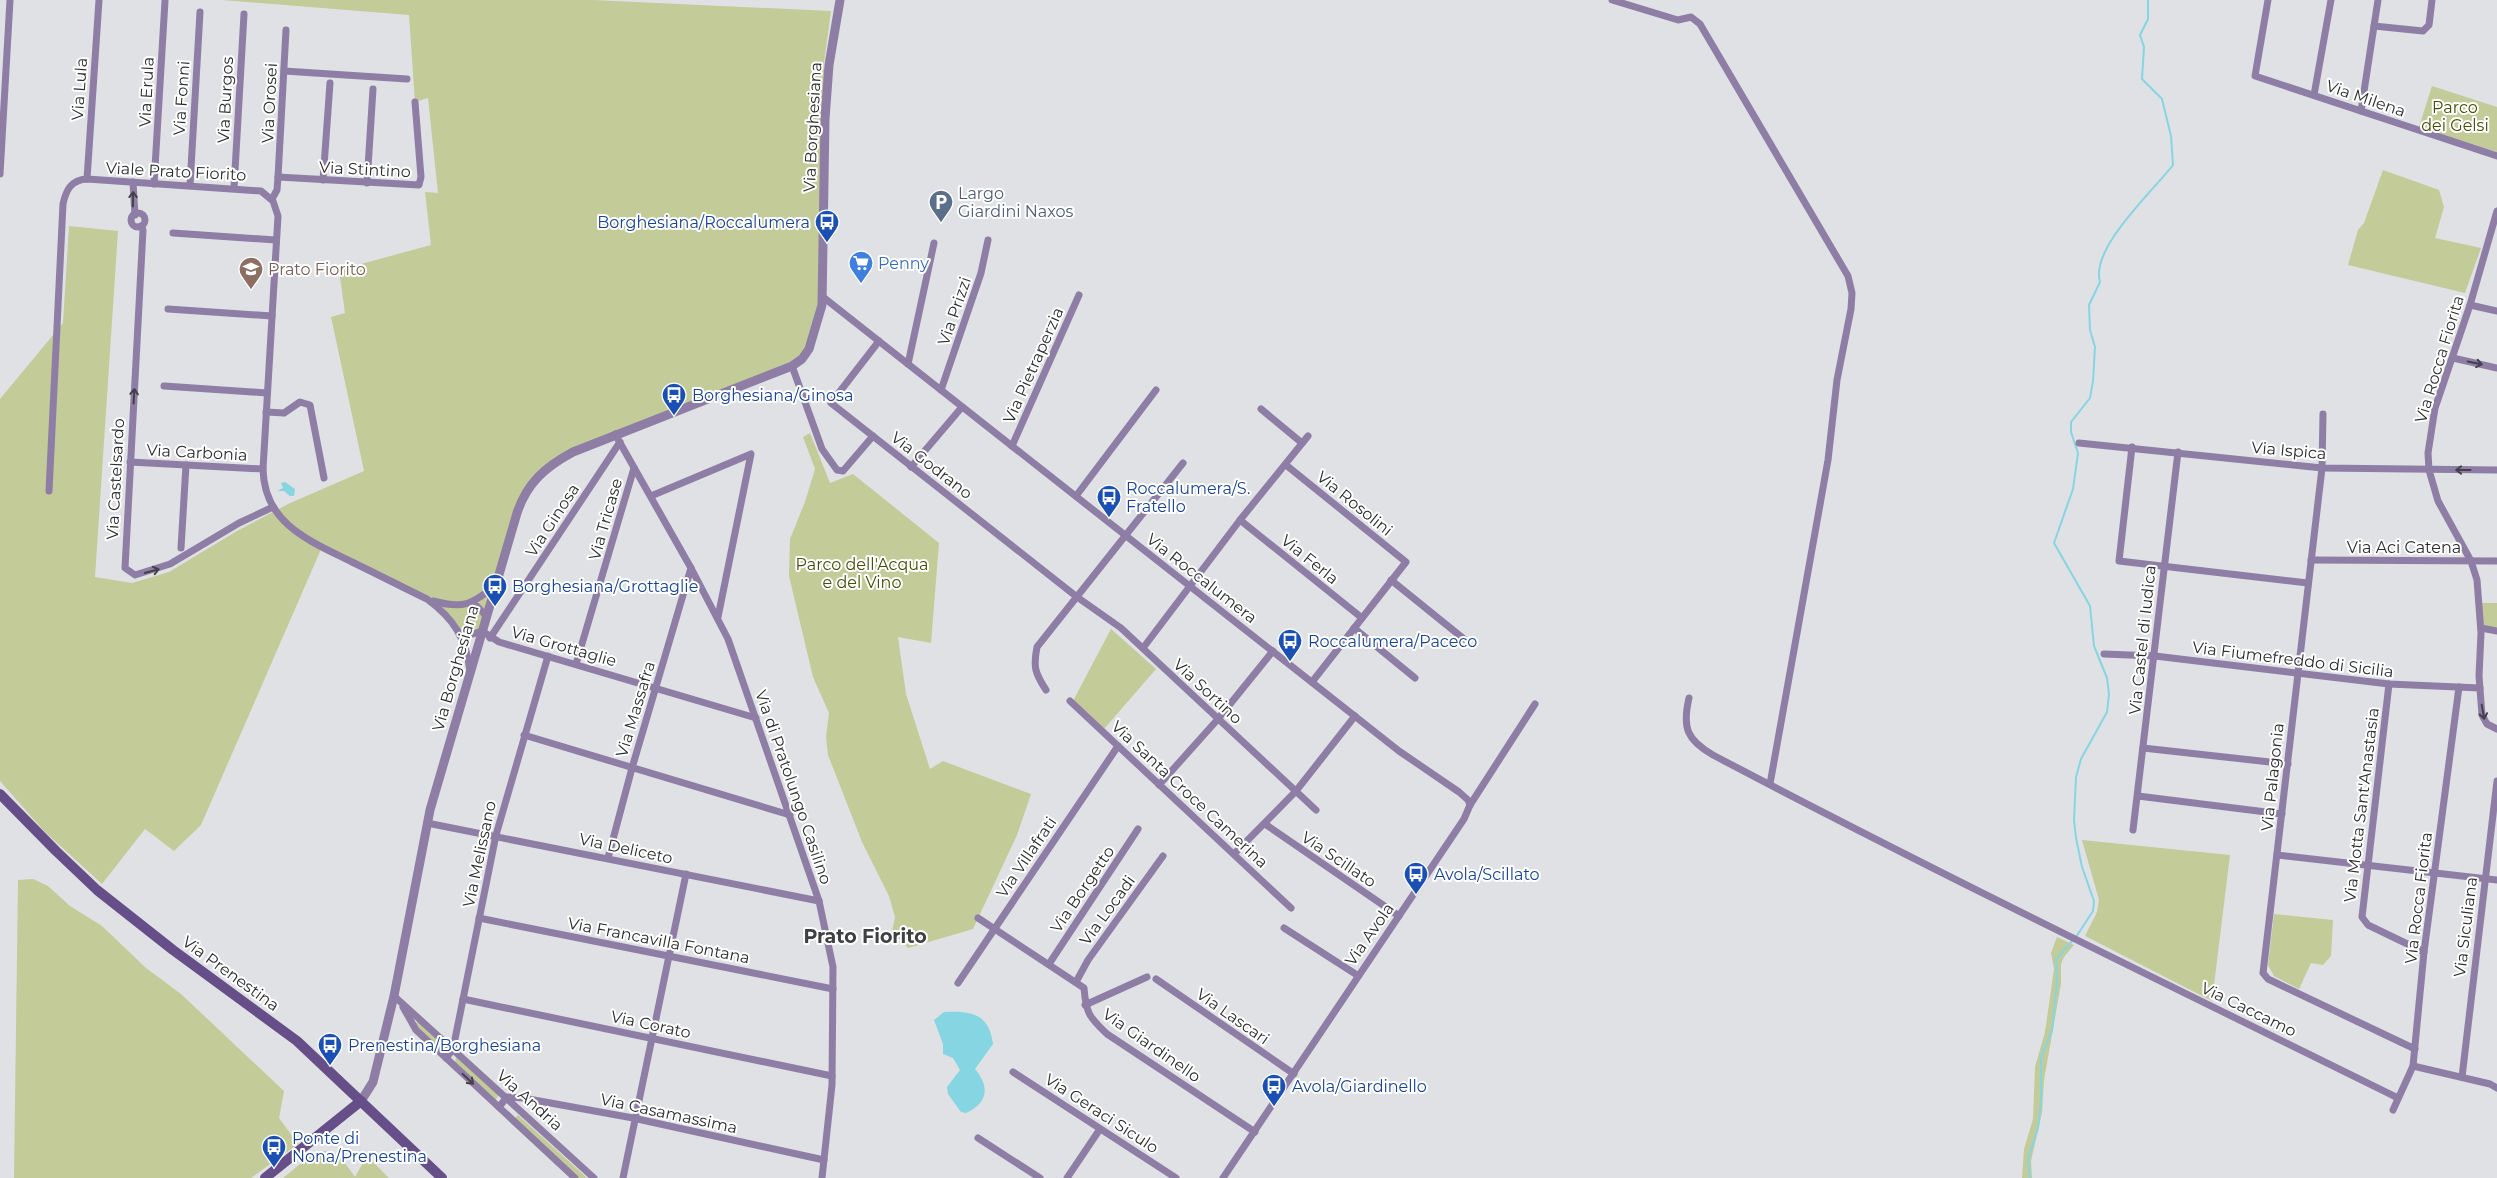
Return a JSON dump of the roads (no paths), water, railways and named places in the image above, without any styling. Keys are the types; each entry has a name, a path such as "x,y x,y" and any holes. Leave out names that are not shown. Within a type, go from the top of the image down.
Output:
{"main road":[{"name":"Via Prenestina","path":"0,794 97,890 173,950 280,1027 442,1178"},
{"path":"265,1178 361,1101"}],"street":[{"path":"0,174 10,0"},
{"name":"Via Lula","path":"87,179 99,0"},
{"name":"Via Borghesiana","path":"361,1101 373,1082 394,996 427,823 519,507 535,479 548,466 563,457 617,438 792,366 804,356 812,344 823,296 826,105 829,65 840,0"},
{"path":"1612,0 1678,20 1691,17 1700,24 1716,48 1757,124 1848,276 1852,293 1837,380 1828,460 1770,784"},
{"name":"Via Milena","path":"2268,0 2255,76 2497,156"},
{"path":"2314,94 2331,0"},
{"path":"2361,111 2378,0"},
{"path":"2374,26 2423,31 2429,25 2432,0"},
{"name":"Via Erula","path":"154,184 165,1"},
{"name":"Via Fonni","path":"190,185 200,12"},
{"name":"Via Burgos","path":"234,188 244,14"},
{"name":"Via Orosei","path":"278,177 286,30"},
{"path":"284,71 407,79"},
{"path":"323,180 330,83"},
{"path":"367,183 373,89"},
{"name":"Via Stintino","path":"278,177 415,186 421,182 415,102"},
{"path":"278,177 277,190 272,199 278,214 263,469 265,488 273,508 287,524 303,536 428,599 455,606 470,604 477,606 486,616"},
{"name":"Viale Prato Fiorito","path":"49,491 63,204 71,185 87,179 256,189 272,199"},
{"name":"Via Castelsardo","path":"133,182 134,215 140,214 144,217 144,222 141,226 143,230 124,563 126,569 132,574 140,574 170,564 239,523 273,508"},
{"name":"Via Rocca Fiorita","path":"2497,210 2470,305 2433,420 2428,448 2429,470 2438,501 2471,561 2479,590 2482,718 2488,726 2497,729"},
{"path":"173,233 276,240"},
{"name":"Via Prizzi","path":"941,390 982,274 988,240"},
{"path":"908,364 934,243"},
{"name":"Via Pietraperzia","path":"1012,446 1079,295"},
{"name":"Via Roccalumera","path":"823,296 1399,751 1459,792 1468,800 1470,805"},
{"path":"2470,305 2497,311"},
{"path":"168,309 272,316"},
{"name":"Via Godrano","path":"879,341 832,402 911,467 1077,597"},
{"path":"2453,358 2497,368"},
{"path":"792,366 822,449 837,470 843,471 848,467 873,436"},
{"path":"164,386 267,393"},
{"path":"1076,496 1156,390"},
{"path":"266,412 284,413 295,403 309,403 324,478"},
{"path":"911,467 962,407"},
{"path":"1261,410 1302,443"},
{"name":"Via Palagonia","path":"2323,414 2322,468 2264,975 2415,1049"},
{"path":"1143,648 1240,520 1308,436"},
{"name":"Via di Pratolungo Casilino","path":"617,438 691,568 718,618 734,654 819,901 832,957 832,1076 822,1178"},
{"name":"Via Ginosa","path":"490,638 617,438"},
{"name":"Via Ispica","path":"2079,443 2322,468 2497,470"},
{"path":"2132,447 2118,560 2308,583"},
{"name":"Via Castel di Iudica","path":"2133,830 2178,452"},
{"path":"650,496 751,454 718,618"},
{"name":"Via Carbonia","path":"130,462 263,469"},
{"path":"1046,690 1038,676 1034,663 1037,646 1183,463"},
{"path":"181,548 186,465"},
{"name":"Via Rosolini","path":"1286,465 1406,562 1391,580"},
{"name":"Via Tricase","path":"576,664 634,468"},
{"name":"Via Ferla","path":"1240,520 1362,618"},
{"name":"Via Aci Catena","path":"2311,560 2497,561"},
{"name":"Via Massafra","path":"608,858 632,768 691,568"},
{"path":"1312,682 1391,580 1464,639"},
{"path":"470,604 495,586"},
{"name":"Via Sortino","path":"1077,597 1106,616 1143,648 1316,810"},
{"path":"428,599 448,616 460,633 466,648 470,671"},
{"path":"1354,628 1415,678"},
{"path":"2481,628 2497,631"},
{"path":"460,633 473,634 482,631"},
{"name":"Via Grottaglie","path":"482,631 490,638 756,718"},
{"path":"1159,784 1218,719 1272,651"},
{"name":"Via Fiumefreddo di Sicilia","path":"2104,654 2155,656 2389,684 2480,688"},
{"name":"Via Melissano","path":"446,1058 453,1049 496,835 548,656"},
{"name":"Via Motta Sant'Anastasia","path":"2389,684 2362,916 2364,921 2424,952"},
{"name":"Via Rocca Fiorita","path":"2393,1110 2413,1066 2424,952 2459,687"},
{"name":"Via Caccamo","path":"1689,698 1688,735 1694,743 1713,755 1919,862 2398,1098"},
{"name":"Via Santa Croce Camerina","path":"1070,701 1291,908"},
{"name":"Via Avola","path":"1223,1178 1294,1074 1357,975 1464,819 1470,805 1536,704"},
{"path":"1234,854 1296,791 1355,716"},
{"path":"524,735 790,815"},
{"name":"Via Villafrati","path":"958,983 1118,746"},
{"path":"2144,748 2288,764"},
{"name":"Via Siculiana","path":"2462,1077 2497,781"},
{"path":"2138,796 2282,814"},
{"name":"Via Deliceto","path":"427,823 496,835 819,901"},
{"name":"Via Scillato","path":"1265,824 1399,916"},
{"name":"Via Borgetto","path":"1049,964 1138,830"},
{"path":"2277,855 2497,880"},
{"name":"Via Locadi","path":"1076,982 1088,960 1163,856"},
{"path":"623,1178 633,1118 686,874"},
{"name":"Via Francavilla Fontana","path":"479,918 832,989"},
{"path":"978,918 1076,982"},
{"path":"1284,928 1357,975"},
{"path":"1085,1005 1147,977"},
{"name":"Via Lascari","path":"1156,980 1294,1074"},
{"name":"Via Giardinello","path":"1076,982 1084,988 1085,1005 1090,1018 1107,1034 1255,1132"},
{"name":"Via Andria","path":"394,996 594,1178"},
{"name":"Via Corato","path":"464,999 832,1076"},
{"name":"Via Andria","path":"402,1004 413,1027 575,1178"},
{"path":"2413,1066 2490,1084 2497,1088"},
{"name":"Via Geraci Siculo","path":"1013,1072 1176,1178"},
{"path":"499,1108 507,1098"},
{"name":"Via Casamassima","path":"507,1098 523,1098 633,1118 824,1160"},
{"path":"1067,1178 1100,1129"},
{"path":"978,1138 1040,1178"}],"water":[{"path":"285,482 295,489 294,496 290,496 284,491 277,491 283,488 281,483"},
{"path":"944,1012 962,1012 977,1016 983,1020 991,1034 993,1044 975,1069 983,1082 984,1094 979,1104 966,1113 961,1112 948,1094 947,1087 960,1070 953,1058 943,1054 943,1044 934,1020"}],"waterway":[{"path":"2076,937 2093,911 2094,901 2082,867 2076,838 2074,820 2076,777 2081,759 2107,712 2109,694 2107,678 2094,646 2090,606 2054,543 2073,489 2078,453 2071,432 2071,422 2090,398 2093,381 2095,347 2090,330 2089,305 2100,282 2099,268 2104,253 2125,220 2173,165 2171,136 2162,99 2142,79 2144,47 2140,35 2148,19 2148,0"},
{"path":"2030,1178 2028,1159 2038,1128 2041,1101 2041,1057 2052,1031 2057,982 2056,960 2073,940"}],"place":[{"name":"Largo Giardini Naxos","path":"941,223"},
{"name":"Borghesiana/Roccalumera","path":"827,243"},
{"name":"Penny","path":"861,284"},
{"name":"Prato Fiorito","path":"251,290"},
{"name":"Borghesiana/Ginosa","path":"674,416"},
{"name":"Roccalumera/S. Fratello","path":"1109,518"},
{"name":"Borghesiana/Grottaglie","path":"495,607"},
{"name":"Roccalumera/Paceco","path":"1290,662"},
{"name":"Avola/Scillato","path":"1416,895"},
{"name":"Prenestina/Borghesiana","path":"330,1066"},
{"name":"Avola/Giardinello","path":"1274,1107"},
{"name":"Ponte di Nona/Prenestina","path":"274,1168"}],"district":[{"name":"Prato Fiorito","path":"865,936"}],"park label":[{"name":"Parco dei Gelsi","path":"2455,116"},
{"name":"Parco dell'Acqua e del Vino","path":"862,573"}]}
